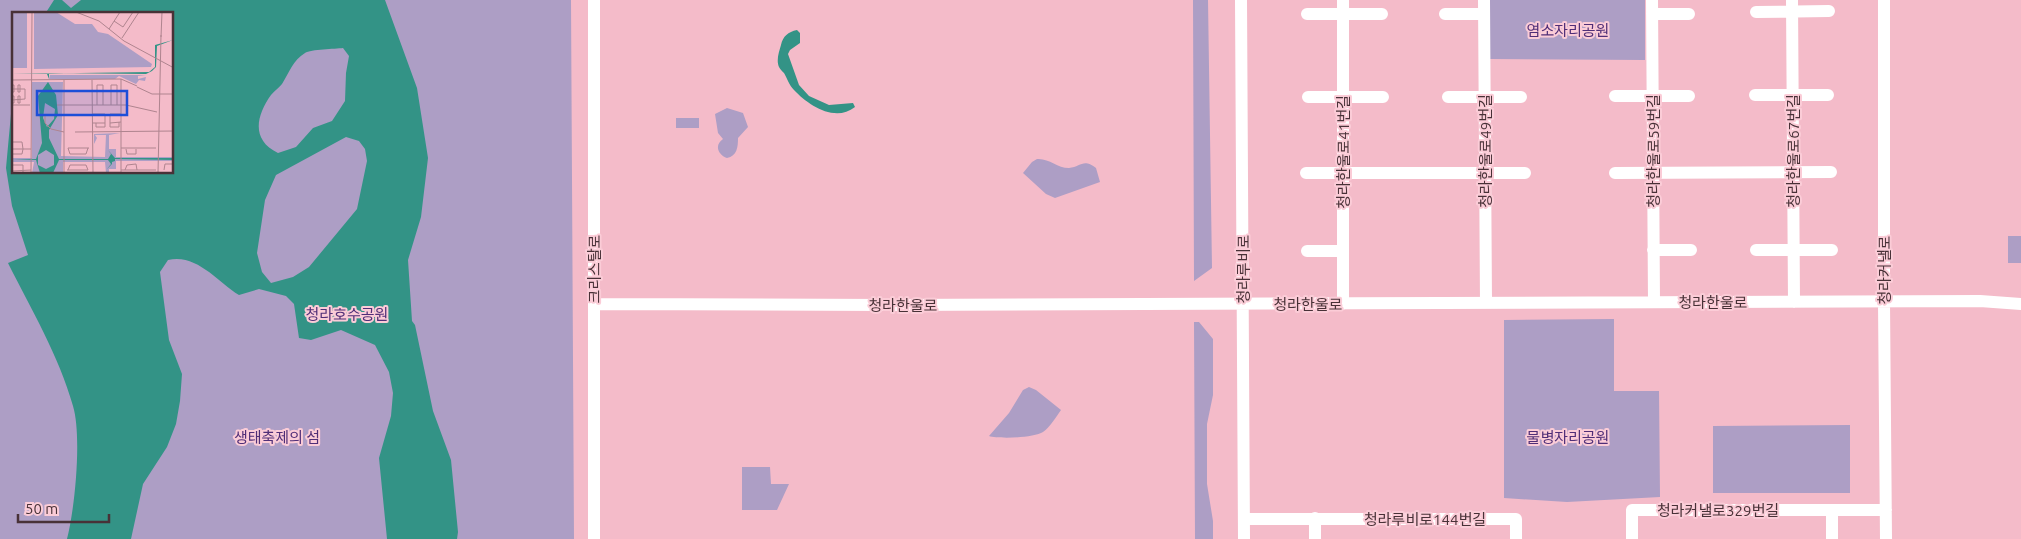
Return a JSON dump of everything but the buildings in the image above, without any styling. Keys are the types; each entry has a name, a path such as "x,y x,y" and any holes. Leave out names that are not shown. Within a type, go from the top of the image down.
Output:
{"street":[{"name":"크리스탈로","path":"594,0 594,539"},
{"name":"청라루비로","path":"1241,0 1244,539"},
{"name":"청라한울로41번길","path":"1343,0 1344,304"},
{"name":"청라한울로49번길","path":"1484,0 1486,303"},
{"name":"청라한울로59번길","path":"1652,0 1654,302"},
{"name":"청라커낼로","path":"1884,0 1886,539"},
{"path":"1756,12 1792,6 1829,11"},
{"name":"청라한울로67번길","path":"1792,6 1794,302"},
{"path":"1307,14 1382,14"},
{"path":"1445,14 1484,14"},
{"path":"1652,14 1689,14"},
{"path":"1755,95 1828,95"},
{"path":"1615,96 1689,96"},
{"path":"1308,97 1382,97"},
{"path":"1448,97 1521,97"},
{"path":"1306,173 1525,172"},
{"path":"1615,173 1831,172"},
{"path":"1654,250 1691,250"},
{"path":"1756,250 1832,250"},
{"path":"1308,251 1344,251"},
{"name":"청라한울로","path":"595,304 1344,304 1980,301 2021,304"},
{"name":"청라커낼로329번길","path":"1632,539 1632,510 1886,510"},
{"path":"1832,510 1832,539"},
{"path":"1315,518 1315,539"},
{"name":"청라루비로144번길","path":"1244,519 1516,519 1516,539"}],"green space":[{"name":"청라호수공원","path":"0,0 571,0 574,539 0,539"},
{"path":"1193,0 1208,0 1212,268 1194,281"},
{"name":"염소자리공원","path":"1490,0 1645,0 1645,60 1490,59"},
{"path":"727,108 743,113 748,127 738,138 735,153 727,158 721,155 718,150 720,141 723,139 718,133 715,114"},
{"path":"676,118 699,118 699,128 676,128"},
{"path":"1037,159 1069,168 1085,163 1092,165 1096,168 1100,182 1055,198 1046,194 1023,173"},
{"path":"2008,236 2021,236 2021,263 2008,263"},
{"name":"물병자리공원","path":"1614,319 1614,391 1659,391 1660,497 1567,502 1504,498 1504,320"},
{"path":"1194,322 1199,322 1213,339 1213,395 1207,424 1207,484 1213,521 1213,539 1195,539"},
{"path":"1029,387 1036,390 1061,410 1050,425 1043,432 1032,436 1008,438 989,436 1009,413 1023,390"},
{"path":"1850,425 1850,493 1713,493 1713,426"},
{"path":"742,467 770,467 771,484 789,484 777,510 742,510"}],"shaded area":[{"path":"54,0 62,0 71,8 81,0 385,0 417,88 428,158 421,217 408,260 412,321 415,325 433,411 451,460 458,532 457,539 387,539 379,458 391,416 393,393 389,372 375,345 341,330 311,340 299,338 294,304 286,296 259,289 239,295 197,264 178,259 168,260 160,272 169,340 182,374 180,401 176,424 167,447 143,484 131,539 67,539 73,509 76,472 76,419 60,369 8,263 28,255 12,206 6,168 12,103 12,174 174,174 174,12 46,12","holes":["343,48 349,56 345,101 332,121 313,128 296,147 278,153 269,148 260,134 259,127 262,111 272,94 282,84 294,63 305,53 318,50","346,137 359,141 365,149 367,161 357,209 309,267 293,277 271,283 262,272 257,253 265,200 276,175"]},
{"path":"797,30 800,33 800,43 790,50 788,54 799,85 809,96 829,105 853,103 855,107 839,113 831,113 814,106 792,88 779,67 778,59 785,37"}],"park label":[{"name":"생태축제의 섬","path":"277,437"}]}
